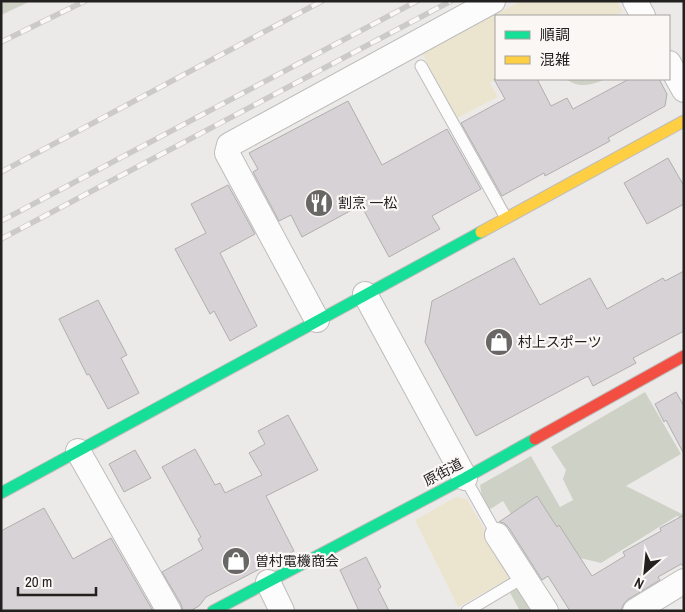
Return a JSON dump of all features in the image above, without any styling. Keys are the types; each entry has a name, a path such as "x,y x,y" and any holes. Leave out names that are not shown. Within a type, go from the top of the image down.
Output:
{"street":[{"path":"317,320 228,153 229,145 493,1"},
{"path":"635,1 642,15"},
{"path":"670,65 684,90"},
{"path":"1,493 684,121"},
{"path":"365,294 465,478"},
{"name":"原街道","path":"213,611 465,478 684,356"},
{"path":"78,451 168,611"},
{"path":"497,535 546,611"},
{"path":"635,611 684,581"},
{"path":"268,582 282,611"}],"lane":[{"path":"421,66 506,218"},
{"path":"465,478 497,535"},
{"path":"468,611 524,577"}],"shaded area":[{"path":"1,1 31,1 1,15"},
{"path":"568,80 604,80 586,85"},
{"path":"645,392 681,454 626,486 684,515 684,519 677,516 601,563 580,558 538,497 511,514 503,501 489,510 482,497 480,485 531,456 560,507 573,500 563,479 566,470 551,447"},
{"path":"520,585 536,611 520,611 509,591"}],"sand":[{"path":"521,1 617,1 623,12 616,15 495,15 495,80 490,83 498,97 457,118 422,53"},
{"path":"456,497 467,499 512,577 458,607 415,520"}],"building":[{"path":"494,79 538,80 551,106 567,98 573,109 627,80 660,80 667,94 665,106 608,138 610,141 545,176 544,173 502,196 461,123 505,99"},
{"path":"348,101 382,165 447,129 481,189 432,216 440,229 389,257 361,205 302,237 291,215 279,221 253,172 258,169 249,153"},
{"path":"668,158 684,186 684,204 647,224 624,183"},
{"path":"228,185 255,234 220,253 257,326 230,341 214,311 210,314 175,249 206,233 191,204"},
{"path":"514,258 540,305 590,278 607,309 663,278 665,281 684,271 684,331 633,358 636,363 593,386 588,376 476,436 425,342 432,301"},
{"path":"98,300 127,355 121,358 139,393 108,409 89,374 87,375 59,319"},
{"path":"676,392 684,406 684,454 655,404"},
{"path":"288,415 318,470 266,496 294,551 206,597 199,606 190,611 183,611 181,604 162,572 203,549 198,539 201,537 162,467 195,449 215,485 220,483 225,493 262,475 249,453 265,444 258,431"},
{"path":"135,450 151,478 124,492 109,464"},
{"path":"537,496 557,527 559,525 592,576 625,556 623,552 661,531 660,528 684,515 684,567 681,564 658,577 660,580 627,600 621,611 570,611 548,576 542,580 509,528 504,523 499,522"},
{"path":"44,508 73,559 111,538 153,611 1,611 1,531"},
{"path":"366,557 381,587 378,589 389,611 359,611 340,570"}],"railway":[{"path":"1,42 85,1"},
{"path":"1,172 322,1"},
{"path":"1,221 417,1"},
{"path":"1,239 451,1"}],"traffic: fast":[{"path":"1,493 481,232"},
{"path":"213,611 535,439"}],"traffic: slow":[{"path":"481,232 684,121"}],"traffic: jam":[{"path":"535,439 684,356"}],"place":[{"name":"割烹 一松","path":"319,203"},
{"name":"村上スポーツ","path":"499,342"},
{"name":"曽村電機商会","path":"236,561"}]}
